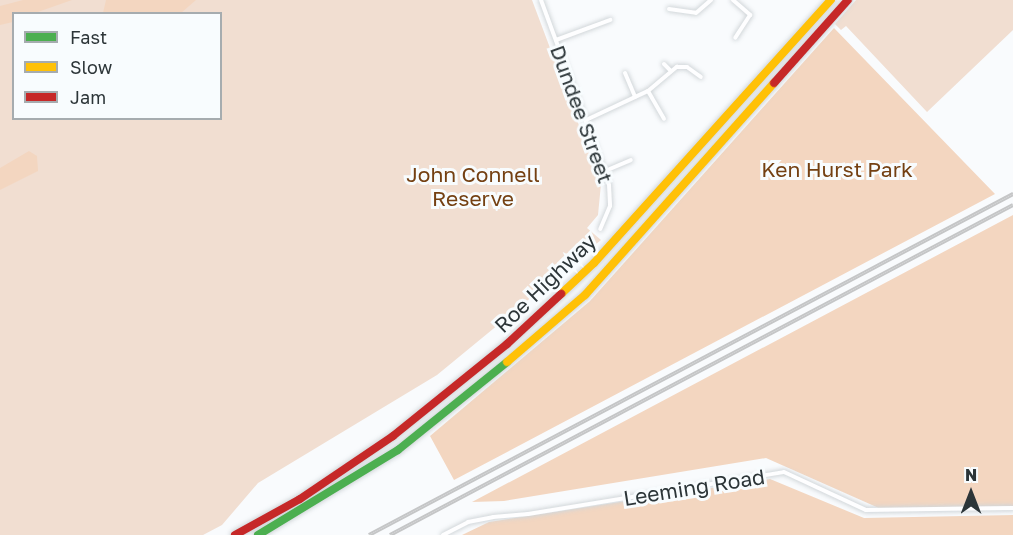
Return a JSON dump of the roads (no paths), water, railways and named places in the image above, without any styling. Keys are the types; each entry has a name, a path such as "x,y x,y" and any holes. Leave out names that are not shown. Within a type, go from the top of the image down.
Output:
{"highway":[{"name":"Roe Highway","path":"235,535 300,499 393,436 507,344 594,263 831,0"},
{"name":"Roe Highway","path":"258,535 398,450 453,408 585,295 848,0"}],"street":[{"name":"Dundee Street","path":"541,0 605,171 610,200 600,229"},
{"path":"669,9 696,13 711,0"},
{"path":"733,0 750,15 735,38"},
{"path":"556,40 610,20"},
{"path":"664,64 671,71"},
{"path":"586,120 648,90 671,71 687,67 701,77"},
{"path":"625,73 635,97"},
{"path":"648,90 664,119"},
{"path":"605,171 631,160"},
{"name":"Leeming Road","path":"444,535 468,522 493,517 528,514 784,472 866,510 1013,508"}],"railway":[{"path":"369,535 1013,194"},
{"path":"390,535 1013,205"}],"park label":[{"name":"Ken Hurst Park","path":"837,169"},
{"name":"John Connell Reserve","path":"473,186"}]}
